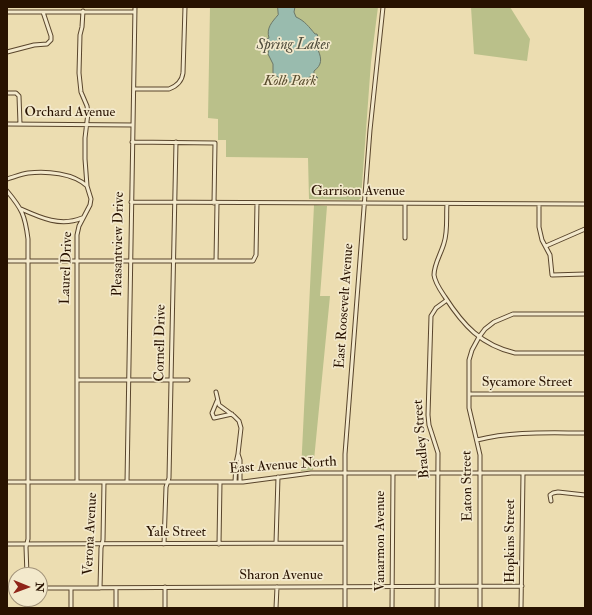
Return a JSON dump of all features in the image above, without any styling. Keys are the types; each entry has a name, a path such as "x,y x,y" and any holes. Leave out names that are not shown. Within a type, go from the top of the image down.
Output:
{"street":[{"name":"Pleasantview Drive","path":"127,482 135,7"},
{"path":"134,89 169,89 178,84 180,81 183,73 185,7"},
{"name":"East Roosevelt Avenue","path":"344,608 344,473 364,204 382,7"},
{"name":"Laurel Drive","path":"77,482 77,235 90,199 87,186 85,145 88,113 87,106 81,92 79,73 80,35 83,11"},
{"path":"7,12 135,12"},
{"path":"7,52 34,45 47,44 49,42 52,38 43,12"},
{"path":"7,93 14,93 19,96 20,124"},
{"name":"Orchard Avenue","path":"7,124 133,125"},
{"path":"132,142 215,143 216,261"},
{"name":"Cornell Drive","path":"164,544 166,487 169,478 176,142"},
{"path":"7,179 28,173 44,172 61,174 78,180 87,186"},
{"path":"7,191 21,209 27,229 27,567"},
{"name":"Garrison Avenue","path":"131,202 585,204"},
{"path":"7,261 253,261 256,257 257,203"},
{"path":"405,204 405,238"},
{"path":"447,204 446,235 435,267 434,277 447,300 461,320 479,337 493,346 515,353 585,353"},
{"path":"539,204 539,227 551,259 552,275 585,274"},
{"path":"21,209 41,218 54,221 68,222 77,221 82,218"},
{"path":"546,246 585,229"},
{"name":"Bradley Street","path":"437,608 438,453 429,425 428,415 431,316 436,308 447,300"},
{"name":"Eaton Street","path":"480,608 481,473 480,455 469,408 469,360 472,350 485,329 494,322 513,314 585,314"},
{"path":"76,380 188,380"},
{"path":"216,392 219,405 239,421 241,428 235,482"},
{"name":"Sycamore Street","path":"469,394 585,394"},
{"path":"218,401 212,413 214,418 232,414"},
{"path":"477,440 496,435 518,433 585,433"},
{"path":"238,454 240,460 240,482"},
{"name":"East Avenue North","path":"7,482 240,482 306,473 585,473"},
{"name":"Vanarmon Avenue","path":"392,608 393,473"},
{"name":"Hopkins Street","path":"521,608 523,474"},
{"path":"276,543 278,477"},
{"name":"Verona Avenue","path":"100,588 104,482"},
{"path":"219,544 220,482"},
{"path":"551,501 550,495 555,492 585,495"},
{"name":"Yale Street","path":"7,544 344,543"},
{"name":"Sharon Avenue","path":"48,588 522,586"},
{"path":"165,587 165,608"},
{"path":"276,587 276,608"},
{"path":"71,588 71,608"},
{"path":"116,588 116,608"}],"green space":[{"name":"Kolb Park","path":"210,7 378,7 371,62 361,198 359,200 309,199 308,158 226,157 226,140 218,140 218,119 208,118"},
{"path":"471,7 510,7 530,39 527,61 474,54"},
{"path":"314,205 327,206 320,296 330,296 313,470 301,471"}],"water":[{"name":"Spring Lakes","path":"278,7 295,7 294,12 296,17 304,22 315,34 317,34 320,43 318,50 320,64 314,71 314,74 318,78 312,76 299,82 288,82 283,81 273,73 273,64 268,54 269,49 266,46 266,43 264,43 265,40 269,38 268,31 270,25 278,15"}]}
